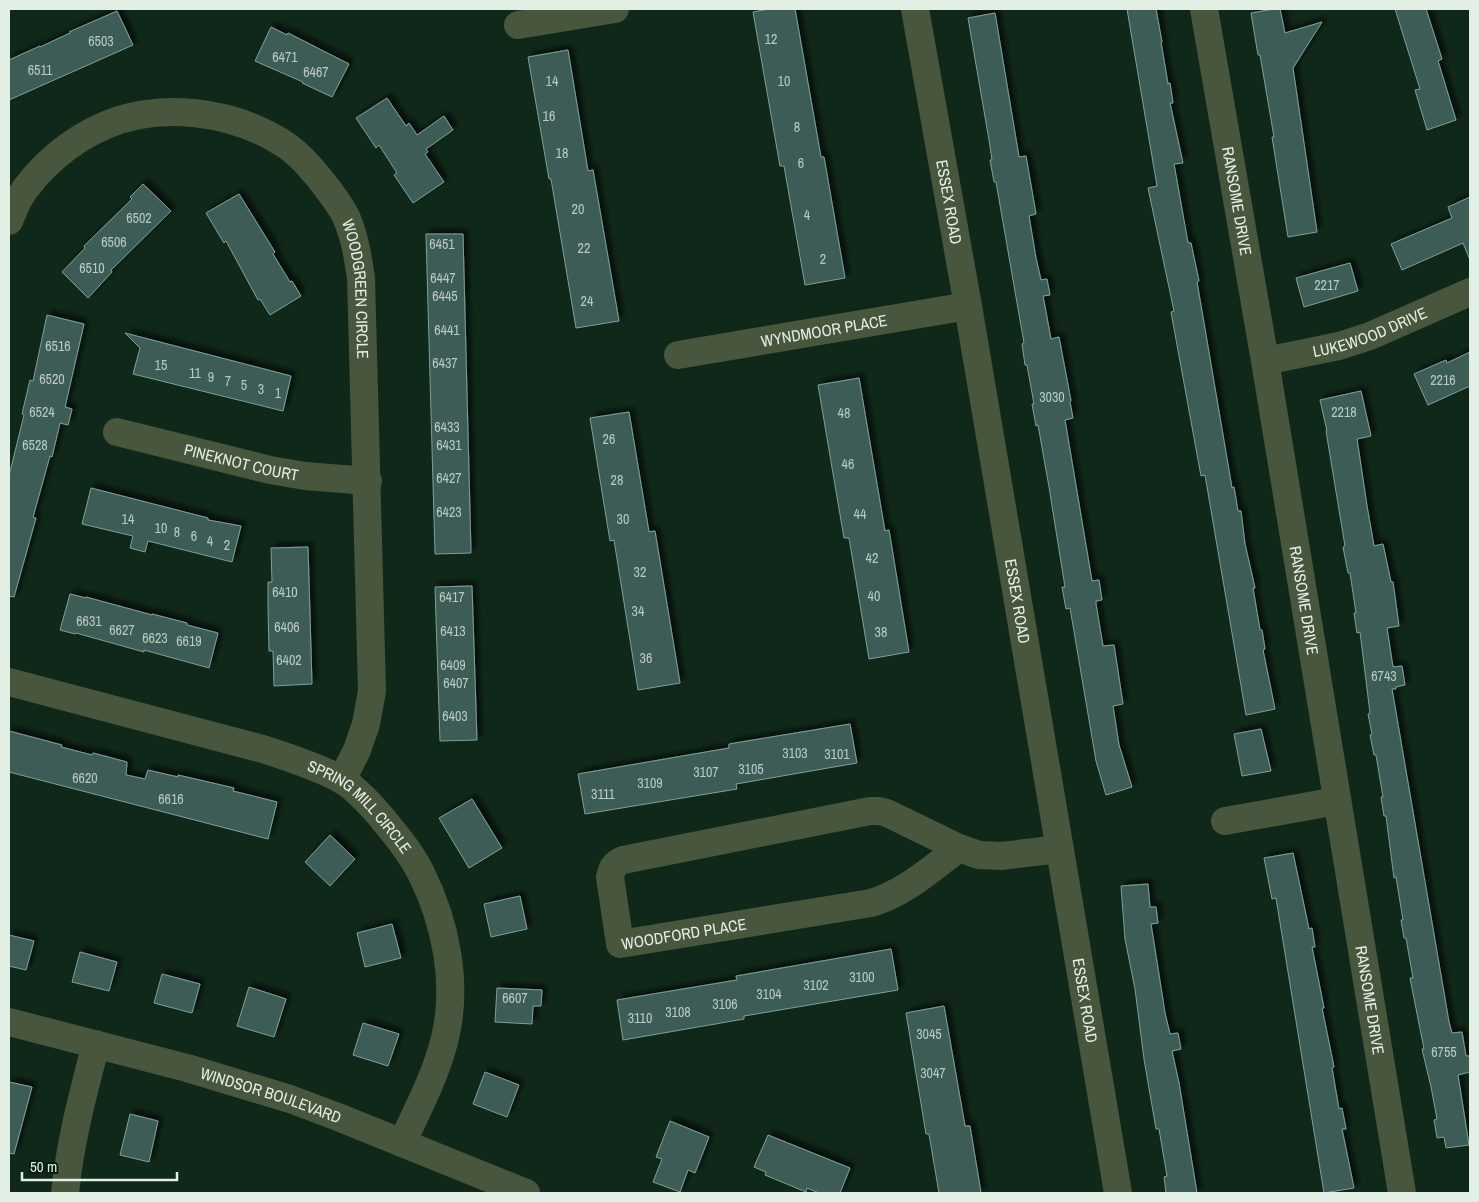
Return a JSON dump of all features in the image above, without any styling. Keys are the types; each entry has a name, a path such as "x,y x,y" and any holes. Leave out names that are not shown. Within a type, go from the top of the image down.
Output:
{"street":[{"path":"518,25 615,9"},
{"name":"ESSEX ROAD","path":"915,9 968,306 1118,1193"},
{"name":"RANSOME DRIVE","path":"1204,9 1265,360 1402,1193"},
{"name":"WOODGREEN CIRCLE","path":"9,221 19,199 39,172 71,144 106,125 137,115 177,112 215,116 251,126 282,143 310,167 332,194 346,218 356,248 361,278 368,481 372,691 366,724 357,750 342,780"},
{"name":"LUKEWOOD DRIVE","path":"1265,360 1339,346 1370,336 1470,292"},
{"name":"WYNDMOOR PLACE","path":"678,355 968,306"},
{"name":"PINEKNOT COURT","path":"117,432 270,470 306,476 368,481"},
{"name":"SPRING MILL CIRCLE","path":"9,682 263,749 302,762 342,780 372,806 399,838 421,873 438,914 448,956 450,1000 445,1038 430,1082 402,1144"},
{"path":"1225,821 1337,801"},
{"name":"WOODFORD PLACE","path":"959,848 903,890 878,900 620,944 610,877 612,868 616,863 623,860 879,810 959,848 979,855 1002,856 1060,849"},
{"name":"WINDSOR BOULEVARD","path":"9,1022 187,1068 290,1099 526,1193"},
{"path":"65,1193 75,1124 96,1044"}],"building":[{"path":"769,9 795,9 845,278 805,285 784,166 780,166 753,12"},
{"path":"1127,9 1156,9 1168,84 1170,83 1173,103 1170,103 1183,163 1174,164 1188,243 1191,243 1199,281 1197,282 1232,488 1234,487 1238,511 1241,511 1245,544 1255,588 1253,588 1260,630 1262,630 1265,649 1263,650 1275,709 1246,715 1205,475 1201,476 1171,312 1174,311 1148,188 1157,186"},
{"path":"1280,9 1285,33 1322,22 1293,68 1317,232 1288,237 1272,137 1274,137 1251,13"},
{"path":"1395,9 1426,9 1442,59 1438,61 1456,120 1427,130 1415,90 1420,89"},
{"path":"117,11 133,45 9,100 9,60"},
{"path":"995,13 1019,157 1026,156 1036,214 1029,216 1036,258 1041,280 1047,279 1050,295 1043,296 1051,339 1059,337 1071,401 1073,418 1065,420 1092,581 1099,580 1102,600 1096,601 1096,604 1103,646 1114,645 1123,704 1113,706 1119,745 1132,787 1106,795 1096,761 1070,608 1066,609 1062,587 1065,587 1049,487 1038,425 1036,426 1032,404 1034,404 1027,365 1025,365 1022,344 1024,343 996,182 994,182 990,160 992,160 989,140 968,18"},
{"path":"271,27 287,35 288,33 349,64 332,97 255,61"},
{"path":"568,50 588,171 593,170 619,321 576,328 528,57"},
{"path":"387,98 406,126 409,123 417,135 444,116 453,130 426,149 428,152 425,154 444,182 413,203 394,175 397,173 379,145 376,148 356,118"},
{"path":"143,184 171,211 111,270 112,272 88,298 62,272 85,248 84,246 132,199 130,197"},
{"path":"239,194 275,252 273,254 290,282 292,281 301,296 270,315 260,299 258,300 226,241 224,243 206,213"},
{"path":"1470,197 1470,260 1463,243 1402,270 1391,244 1452,218 1448,207"},
{"path":"426,234 463,234 471,553 435,554"},
{"path":"1350,263 1358,291 1304,307 1296,278"},
{"path":"47,315 84,324 65,407 72,409 68,425 60,423 52,457 50,456 33,517 36,518 14,597 9,596 9,476 24,415 22,414 30,380 33,381"},
{"path":"125,333 291,376 283,411 133,374 140,348"},
{"path":"1470,352 1470,386 1428,405 1414,374 1446,360 1447,363"},
{"path":"859,378 885,531 889,530 909,652 869,659 849,538 844,538 818,385"},
{"path":"1361,391 1371,436 1357,439 1367,506 1374,546 1383,544 1391,582 1393,582 1399,626 1387,628 1393,667 1402,666 1405,685 1392,689 1449,1022 1452,1033 1462,1032 1466,1056 1470,1056 1470,1072 1458,1075 1469,1145 1446,1148 1444,1137 1437,1138 1434,1120 1437,1119 1422,1049 1424,1049 1410,978 1413,978 1406,938 1404,938 1396,877 1394,878 1376,755 1374,755 1370,735 1372,734 1368,714 1370,713 1360,632 1357,633 1350,573 1348,573 1343,547 1345,546 1327,431 1320,400"},
{"path":"629,412 649,532 655,531 680,683 638,690 614,540 610,541 590,418"},
{"path":"91,488 208,518 208,520 241,526 232,562 148,541 145,552 130,548 133,536 82,524"},
{"path":"308,547 312,684 274,686 273,651 269,651 268,607 268,582 272,582 271,548"},
{"path":"472,586 477,740 440,741 435,587"},
{"path":"70,594 187,623 187,625 218,633 209,668 60,630"},
{"path":"850,724 857,763 736,784 737,789 585,814 578,774 729,748 729,744"},
{"path":"1261,729 1271,771 1242,776 1234,734"},
{"path":"9,731 62,745 61,747 127,762 126,775 145,779 148,770 178,777 178,775 234,788 233,791 277,802 268,839 9,772"},
{"path":"472,799 502,848 469,868 439,818"},
{"path":"330,835 355,859 330,886 305,862"},
{"path":"1293,853 1309,929 1312,928 1315,947 1312,947 1334,1067 1332,1068 1339,1109 1342,1108 1346,1129 1342,1129 1354,1188 1324,1193 1276,898 1272,899 1264,858"},
{"path":"1148,884 1150,907 1156,907 1158,923 1151,924 1165,1013 1170,1034 1178,1033 1181,1049 1172,1051 1197,1193 1166,1193 1164,1177 1167,1176 1159,1129 1156,1129 1144,1059 1135,989 1125,939 1121,886"},
{"path":"520,896 527,929 491,937 484,904"},
{"path":"392,924 401,958 365,967 357,933"},
{"path":"9,935 34,941 26,970 9,966"},
{"path":"891,949 898,990 744,1016 744,1019 623,1040 617,1000 737,980 736,976"},
{"path":"80,952 117,962 109,991 72,982"},
{"path":"162,974 200,984 192,1013 154,1003"},
{"path":"249,987 286,999 274,1037 237,1026"},
{"path":"497,988 542,990 541,1006 533,1006 532,1024 495,1022"},
{"path":"944,1006 965,1126 970,1126 981,1193 939,1193 929,1134 926,1134 906,1013"},
{"path":"363,1023 399,1034 388,1066 353,1055"},
{"path":"485,1072 519,1085 507,1117 473,1104"},
{"path":"9,1082 32,1087 14,1154 9,1153"},
{"path":"130,1114 158,1121 149,1162 120,1155"},
{"path":"670,1121 709,1137 695,1173 688,1170 680,1192 653,1182 662,1159 656,1157"},
{"path":"768,1135 850,1168 840,1193 819,1193 807,1188 806,1192 765,1175 766,1172 754,1167"}]}
